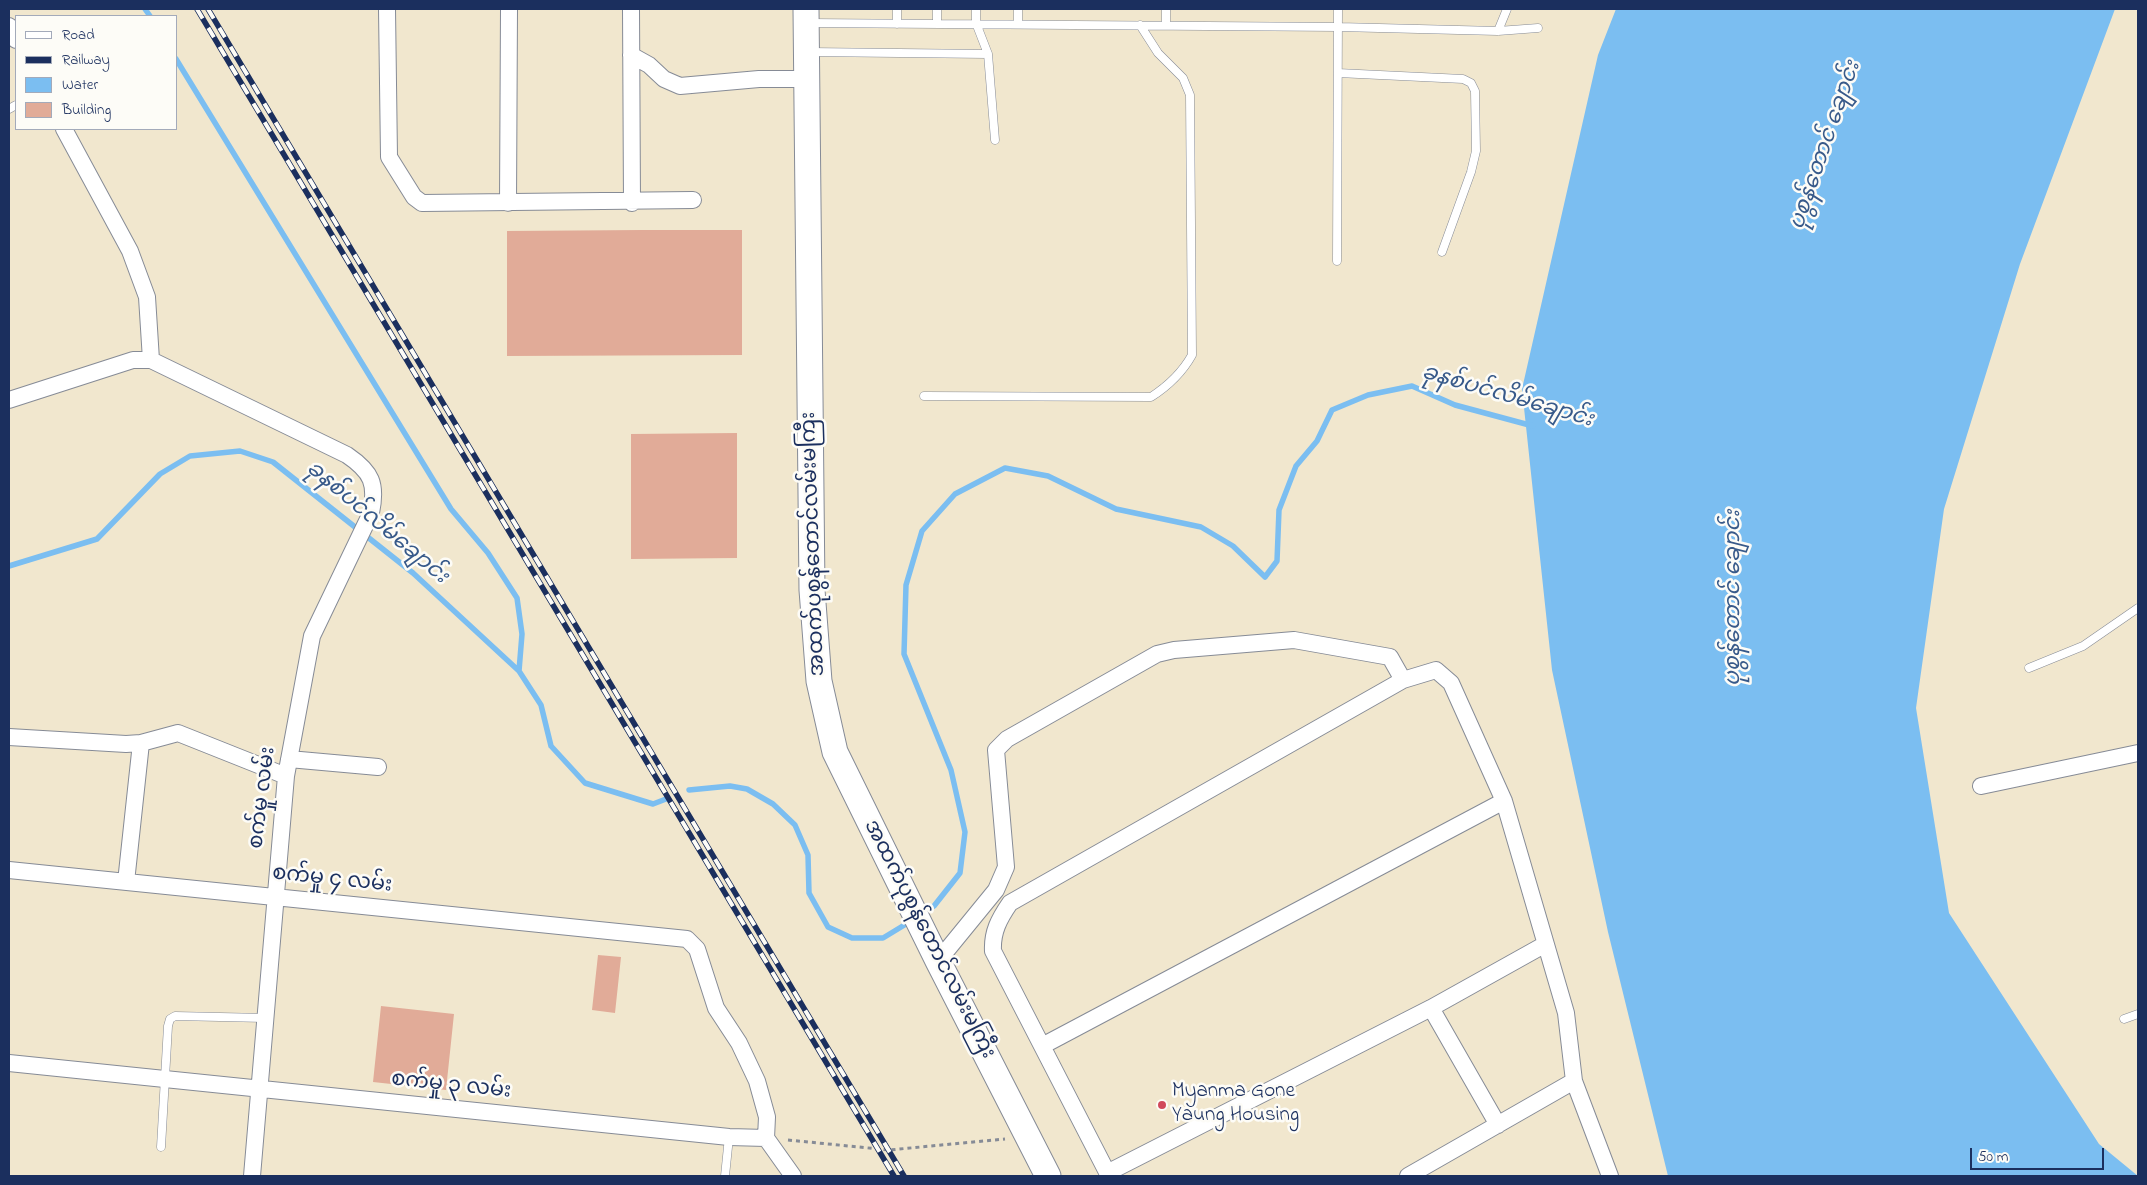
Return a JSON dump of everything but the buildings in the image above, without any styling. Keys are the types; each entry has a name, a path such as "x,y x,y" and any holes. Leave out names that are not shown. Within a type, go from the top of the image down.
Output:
{"main road":[{"name":"အထက်ပုစွန်တောင်လမ်းမကြီး","path":"806,16 812,590 819,681 835,752 938,961 1048,1176"}],"street":[{"path":"387,9 389,157 414,197 422,203 632,203 693,200"},
{"path":"508,203 509,9"},
{"path":"631,9 632,203"},
{"path":"9,26 15,38"},
{"path":"631,55 649,65 664,79 680,86 759,79 806,80"},
{"path":"9,400 133,360 151,360 147,297 130,251 65,130"},
{"name":"စက်မှု လမ်း","path":"151,360 347,455 360,464 371,478 375,495 371,513 312,636 286,776 252,1176"},
{"path":"938,961 996,890 1006,867 996,750 1007,739 1157,654 1174,650 1294,640 1390,657 1403,680"},
{"path":"1544,945 1431,1008 1108,1175 993,950 992,938 995,929 1010,904 1403,680 1436,670 1451,682 1504,801 1544,945 1566,1013 1574,1081 1610,1176"},
{"path":"9,737 126,744 141,743 178,733 286,776"},
{"path":"126,882 141,743"},
{"path":"1981,786 2138,753"},
{"path":"289,760 378,767"},
{"path":"1042,1046 1504,801"},
{"name":"စက်မှု ၄ လမ်း","path":"9,870 687,939 697,950 716,1008 738,1043 757,1082 767,1117 766,1138"},
{"path":"1431,1008 1498,1125"},
{"name":"စက်မှု ၃ လမ်း","path":"9,1063 729,1137 766,1138"},
{"path":"1408,1176 1574,1081"},
{"path":"766,1138 793,1176"}],"lane":[{"path":"897,9 897,24"},
{"path":"937,24 938,9"},
{"path":"976,9 976,23 988,54 995,140"},
{"path":"1018,9 1018,24"},
{"path":"1166,9 1166,26"},
{"path":"1337,262 1338,9"},
{"path":"1498,31 1507,9"},
{"path":"806,16 897,24 976,23 1338,27 1498,31 1538,28"},
{"path":"924,396 1150,397 1163,389 1184,369 1192,355 1190,95 1183,78 1158,53 1140,25"},
{"path":"807,52 988,54"},
{"path":"1338,73 1463,79 1471,83 1475,91 1476,151 1471,172 1442,252"},
{"path":"2029,668 2083,646 2138,608"},
{"path":"2124,1018 2138,1014"},
{"path":"162,1147 168,1026 170,1019 176,1016 265,1018"},
{"path":"725,1176 729,1137"}],"path":[{"path":"766,1138 889,1150 1028,1137"}],"water":[{"name":"ပုစွန်တောင် ချောင်း","path":"1616,9 2115,9 2020,264 1944,509 1916,708 1949,913 2099,1144 2138,1176 1668,1176 1608,932 1552,670 1522,389 1598,55"}],"waterway":[{"path":"145,9 149,15"},
{"path":"178,62 451,509 488,553 517,598 522,634 519,671"},
{"name":"ခုနစ်ပင်လိမ်ချောင်း","path":"921,914 934,906 960,873 965,832 951,770 904,654 906,585 922,531 955,494 1005,468 1048,476 1116,509 1201,527 1233,546 1265,577 1277,561 1279,510 1296,466 1317,441 1332,410 1368,395 1412,386 1455,405 1533,426"},
{"name":"ခုနစ်ပင်လိမ်ချောင်း","path":"9,566 97,539 160,474 190,456 240,451 273,462 413,573 519,671 541,705 551,746 585,783 653,804 666,799"},
{"name":"ခုနစ်ပင်လိမ်ချောင်း","path":"689,790 730,786 747,789 773,804 795,825 808,855 809,893 828,927 852,938 883,938 911,921"}],"railway":[{"path":"197,9 894,1176"},
{"path":"208,9 904,1176"}],"place":[{"name":"Myanma Gone Yaung Housing","path":"1162,1105"}]}
